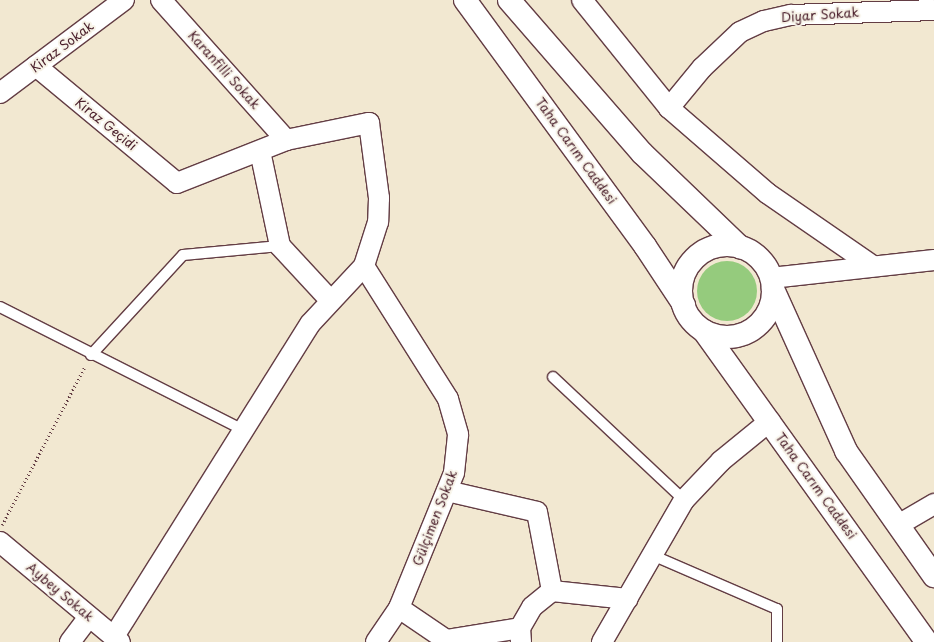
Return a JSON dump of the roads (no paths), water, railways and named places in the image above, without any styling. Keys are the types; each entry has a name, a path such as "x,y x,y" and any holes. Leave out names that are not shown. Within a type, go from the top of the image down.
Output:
{"main road":[{"name":"Taha Carım Caddesi","path":"465,0 645,246 684,305"},
{"path":"509,0 642,153 741,248 760,259 846,451 934,576"},
{"path":"741,248 719,246 699,255 691,263 682,283 684,305 688,315 704,331 725,337 746,333 756,328 769,310 772,284"},
{"name":"Taha Carım Caddesi","path":"704,331 927,642"}],"street":[{"name":"Kiraz Sokak","path":"0,93 124,0"},
{"name":"Karanfilli Sokak","path":"161,0 286,140"},
{"path":"582,0 669,108 767,192 873,266"},
{"name":"Diyar Sokak","path":"669,108 702,68 740,32 764,20 790,15 934,10"},
{"name":"Kiraz Geçidi","path":"36,66 177,182 260,151"},
{"path":"117,640 310,324 330,300 364,266 378,222 379,198 369,124 286,140 260,151 280,246 330,300"},
{"path":"772,284 873,266 934,260"},
{"name":"Gülçimen Sokak","path":"364,266 448,399 453,410 458,448 454,473 400,608 376,642"},
{"path":"602,642 684,500 721,461 770,421"},
{"path":"447,491 537,512 552,591"},
{"path":"898,525 934,504"},
{"name":"Aybey Sokak","path":"0,542 117,640"},
{"path":"400,608 445,641 521,635 532,607 552,591 628,599"},
{"path":"70,642 89,617"}],"lane":[{"path":"91,355 183,255 280,246"},
{"path":"0,307 91,355 244,430"},
{"path":"553,377 684,500"},
{"path":"652,555 777,609 777,642"}]}
